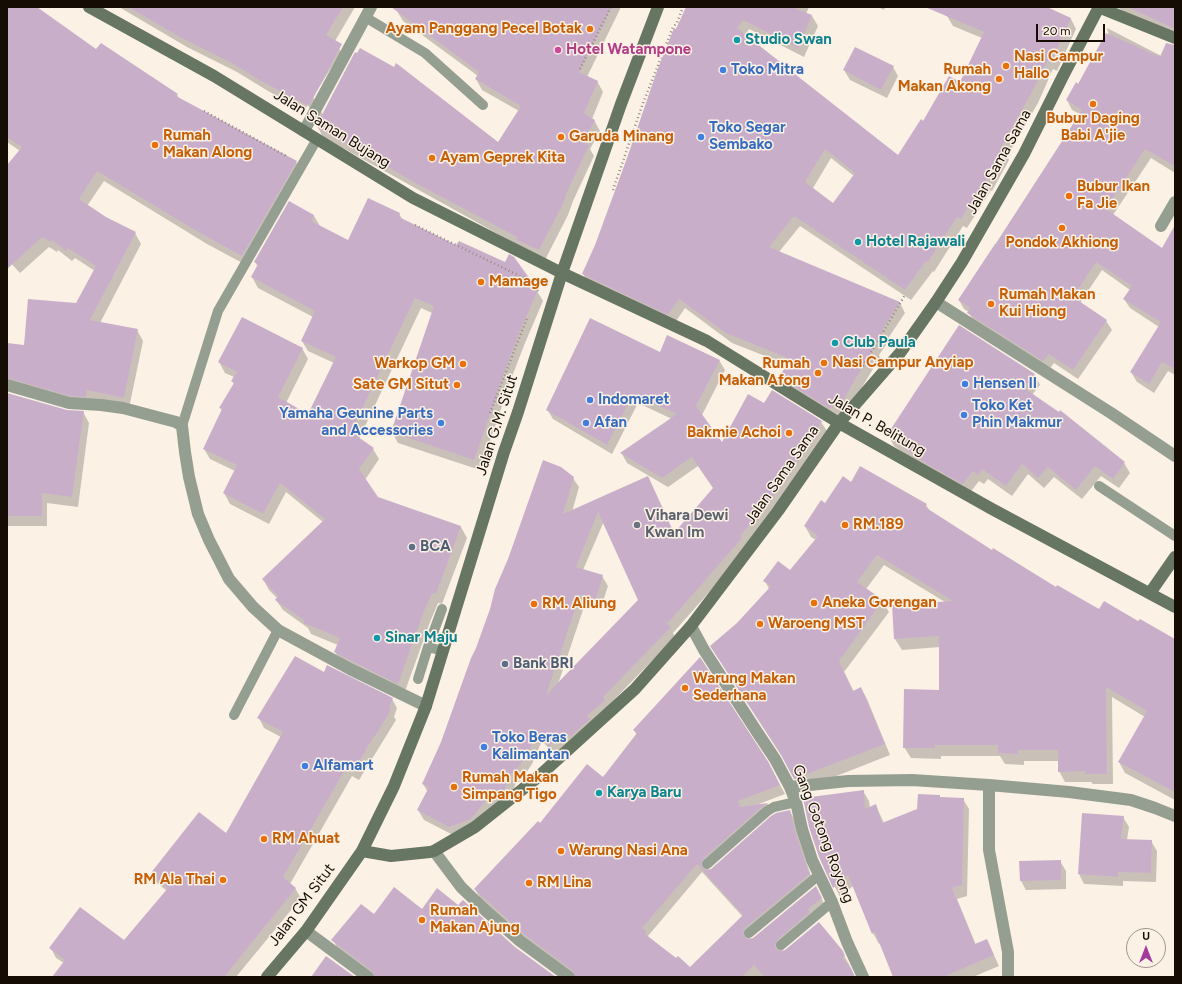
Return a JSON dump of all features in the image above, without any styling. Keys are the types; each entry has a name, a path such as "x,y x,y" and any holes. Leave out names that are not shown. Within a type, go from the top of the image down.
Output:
{"street":[{"name":"Jalan Saman Bujang","path":"89,7 214,76 414,198 562,273"},
{"name":"Jalan G.M. Situt","path":"362,851 394,786 426,706 504,452 562,273 621,104 658,7"},
{"path":"1098,7 1175,38"},
{"name":"Jalan Sama Sama","path":"362,851 391,856 434,851 475,827 538,777 635,689 691,626 778,511 839,423 900,353 936,302 962,262 1024,154 1098,7"},
{"path":"304,131 368,12"},
{"path":"1161,226 1175,202"},
{"name":"Jalan P. Belitung","path":"562,273 707,341 839,423 992,509 1175,607"},
{"path":"936,302 1111,413 1175,456"},
{"path":"7,385 68,403 123,408 176,422 182,426 184,452 198,514 209,540 229,579 253,606 278,630 356,672 426,706"},
{"path":"1150,593 1175,557"},
{"name":"Gang Gotong Royong","path":"691,626 707,655 775,759 790,787 796,802 802,829 812,860 832,902 847,942 864,977"},
{"path":"790,787 848,781 912,780 988,785 1069,792 1131,800 1175,816"},
{"path":"988,785 988,850 1008,952 1008,977"},
{"name":"Jalan GM Situt","path":"267,977 306,931 362,851"},
{"path":"434,851 461,887 485,910 520,941 569,977"},
{"path":"306,931 368,977"}],"lane":[{"path":"368,12 425,53 483,105"},
{"path":"182,426 218,311 317,139"},
{"path":"1099,486 1175,536"},
{"path":"418,679 442,609"},
{"path":"234,715 278,630"},
{"path":"428,647 443,651"},
{"path":"707,864 767,811 774,807 796,802"},
{"path":"749,933 819,875"},
{"path":"781,945 832,902"}],"path":[{"path":"580,69 610,7"},
{"path":"613,190 642,106 673,26 676,24 684,7"},
{"path":"204,111 291,158"},
{"path":"415,225 532,282 538,290 535,297"},
{"path":"862,368 906,295"},
{"path":"490,413 530,312"}],"building":[{"path":"7,7 37,7 96,49 101,43 178,94 176,96 297,161 242,256 200,233 97,171 79,199 106,217 136,232 90,320 138,329 124,398 87,390 86,397 70,396 7,378 7,343 24,345 28,299 76,303 96,266 68,248 66,251 52,240 51,242 42,237 7,269 7,165 22,147 7,137"},
{"path":"128,7 343,7 326,35 342,44 309,106 261,81 230,62 180,37"},
{"path":"391,7 611,7 579,72 598,81 584,113 595,120 583,142 589,145 563,204 539,250 516,240 517,237 421,186 316,126 355,52 357,53 360,48 394,67 396,63 498,142 521,106 475,79 479,72"},
{"path":"686,7 791,7 812,15 798,48 743,20 737,28 898,155 921,119 923,121 949,76 960,82 984,32 925,7 1047,7 1071,18 1051,62 1048,60 1001,147 1004,149 986,181 961,219 957,217 928,262 926,261 905,290 794,216 769,247 900,302 873,345 875,346 838,409 832,405 830,409 790,384 791,382 781,374 790,359 726,333 679,299 668,315 582,274 595,245 657,71 674,28 676,29","holes":["825,149 855,173 833,203 805,182"]},
{"path":"1128,7 1175,7 1175,30 1173,28"},
{"path":"1106,33 1160,57 1166,43 1175,45 1175,166 1145,149 1106,209 1162,248 1175,225 1175,369 1162,362 1149,384 1130,372 1161,322 1123,299 1132,286 1096,262 1073,297 1107,320 1073,370 1049,354 1043,361 967,313 970,308 958,300 996,244 1082,110 1066,100 1076,82 1078,84"},
{"path":"855,47 894,66 881,90 843,70"},
{"path":"368,198 400,213 399,217 456,245 459,241 505,262 509,254 514,257 538,290 519,333 474,460 391,432 434,306 415,298 351,432 374,448 359,469 378,497 461,526 436,594 432,593 424,611 398,684 334,652 340,638 304,623 304,620 275,600 278,596 262,579 325,519 280,483 263,514 223,493 237,465 203,449 222,409 219,408 234,383 231,381 237,372 218,362 242,317 303,348 278,397 308,414 336,357 301,341 315,311 251,277 258,264 254,262 289,201 314,215 311,221 348,240"},
{"path":"590,318 660,352 667,335 720,360 696,406 722,442 748,394 764,403 772,390 822,421 776,493 740,536 742,538 667,624 671,627 603,697 605,700 587,716 590,719 570,737 566,732 549,746 537,732 527,755 514,773 512,772 501,797 492,793 471,819 449,827 417,810 429,787 422,784 441,742 490,609 495,589 508,559 543,460 561,467 574,477 563,514 648,476 674,533 713,488 692,457 662,478 620,453 677,414 633,394 607,445 546,410","holes":["598,512 638,600 546,695 580,595 596,599 603,575 576,567"]},
{"path":"959,325 1035,374 1024,388 1059,412 1060,410 1125,462 1113,479 1095,466 1076,490 1048,467 1038,478 1022,464 1006,486 982,469 978,475 973,471 963,484 928,465 887,435"},
{"path":"7,393 67,410 84,411 72,497 42,493 42,516 7,516"},
{"path":"860,466 927,504 925,507 992,550 993,548 1056,587 1057,585 1099,609 1104,601 1138,621 1140,619 1175,639 1175,792 1118,762 1147,711 1106,687 1107,774 1085,774 1085,771 1058,772 1058,750 1018,750 1018,754 998,753 998,745 935,745 935,748 903,748 904,689 939,690 939,636 894,639 892,605 953,601 877,555 857,582 883,600 839,661 853,691 861,687 885,744 794,779 781,755 710,646 737,623 771,586 763,581 778,561 790,570 818,536 804,526 821,500 825,503 843,476 851,482"},
{"path":"295,656 324,672 327,665 393,698 389,708 391,710 353,772 346,768 283,877 296,888 224,977 52,977 65,960 49,948 80,907 124,940 168,888 150,874 199,812 226,833 283,732 257,718"},
{"path":"700,657 769,763 780,785 738,801 740,807 768,803 703,859 701,866 705,870 711,869 771,816 776,813 790,810 795,831 810,874 745,928 743,934 747,939 753,938 816,886 822,898 808,909 810,912 777,940 775,947 779,951 785,950 819,922 843,951 845,956 842,958 851,968 855,977 765,977 754,965 742,977 576,977 573,971 525,935 474,889 538,821 540,823 587,764 603,777 637,733 633,730","holes":["697,864 743,915 690,967 678,956 676,958 645,934 647,932 642,928"]},
{"path":"864,790 865,809 876,804 882,823 917,809 918,794 964,798 962,885 952,888 975,944 987,939 994,955 943,977 893,977 875,932 872,934 848,875 833,888 819,857 809,827 803,798"},
{"path":"1082,813 1124,816 1121,839 1152,840 1151,873 1118,872 1118,877 1078,874"},
{"path":"1061,860 1061,880 1020,881 1019,861"},
{"path":"394,887 422,909 437,888 458,905 463,900 515,947 556,977 375,977 372,971 331,940 361,904 374,914"},
{"path":"326,956 355,977 311,977"}],"place":[{"name":"Ayam Panggang Pecel Botak","path":"590,29"},
{"name":"Studio Swan","path":"737,40"},
{"name":"Hotel Watampone","path":"558,50"},
{"name":"Nasi Campur Hallo","path":"1006,66"},
{"name":"Toko Mitra","path":"723,70"},
{"name":"Rumah Makan Akong","path":"999,79"},
{"name":"Bubur Daging Babi A'jie","path":"1093,104"},
{"name":"Garuda Minang","path":"561,137"},
{"name":"Toko Segar Sembako","path":"701,137"},
{"name":"Rumah Makan Along","path":"155,145"},
{"name":"Ayam Geprek Kita","path":"432,158"},
{"name":"Bubur Ikan Fa Jie","path":"1069,196"},
{"name":"Pondok Akhiong","path":"1062,228"},
{"name":"Hotel Rajawali","path":"858,242"},
{"name":"Mamage","path":"481,282"},
{"name":"Rumah Makan Kui Hiong","path":"991,304"},
{"name":"Club Paula","path":"835,343"},
{"name":"Nasi Campur Anyiap","path":"824,363"},
{"name":"Warkop GM","path":"463,364"},
{"name":"Rumah Makan Afong","path":"818,373"},
{"name":"Hensen II","path":"965,384"},
{"name":"Sate GM Situt","path":"457,385"},
{"name":"Indomaret","path":"590,400"},
{"name":"Toko Ket Phin Makmur","path":"964,415"},
{"name":"Yamaha Geunine Parts and Accessories","path":"441,423"},
{"name":"Afan","path":"586,423"},
{"name":"Bakmie Achoi","path":"789,433"},
{"name":"Vihara Dewi Kwan Im","path":"637,525"},
{"name":"RM.189","path":"845,525"},
{"name":"BCA","path":"412,547"},
{"name":"Aneka Gorengan","path":"814,603"},
{"name":"RM. Aliung","path":"534,604"},
{"name":"Waroeng MST","path":"760,624"},
{"name":"Sinar Maju","path":"377,638"},
{"name":"Bank BRI","path":"505,664"},
{"name":"Warung Makan Sederhana","path":"685,688"},
{"name":"Toko Beras Kalimantan","path":"484,747"},
{"name":"Alfamart","path":"305,766"},
{"name":"Rumah Makan Simpang Tigo","path":"454,787"},
{"name":"Karya Baru","path":"599,793"},
{"name":"RM Ahuat","path":"264,839"},
{"name":"Warung Nasi Ana","path":"561,851"},
{"name":"RM Ala Thai","path":"223,880"},
{"name":"RM Lina","path":"529,883"},
{"name":"Rumah Makan Ajung","path":"422,920"}]}
